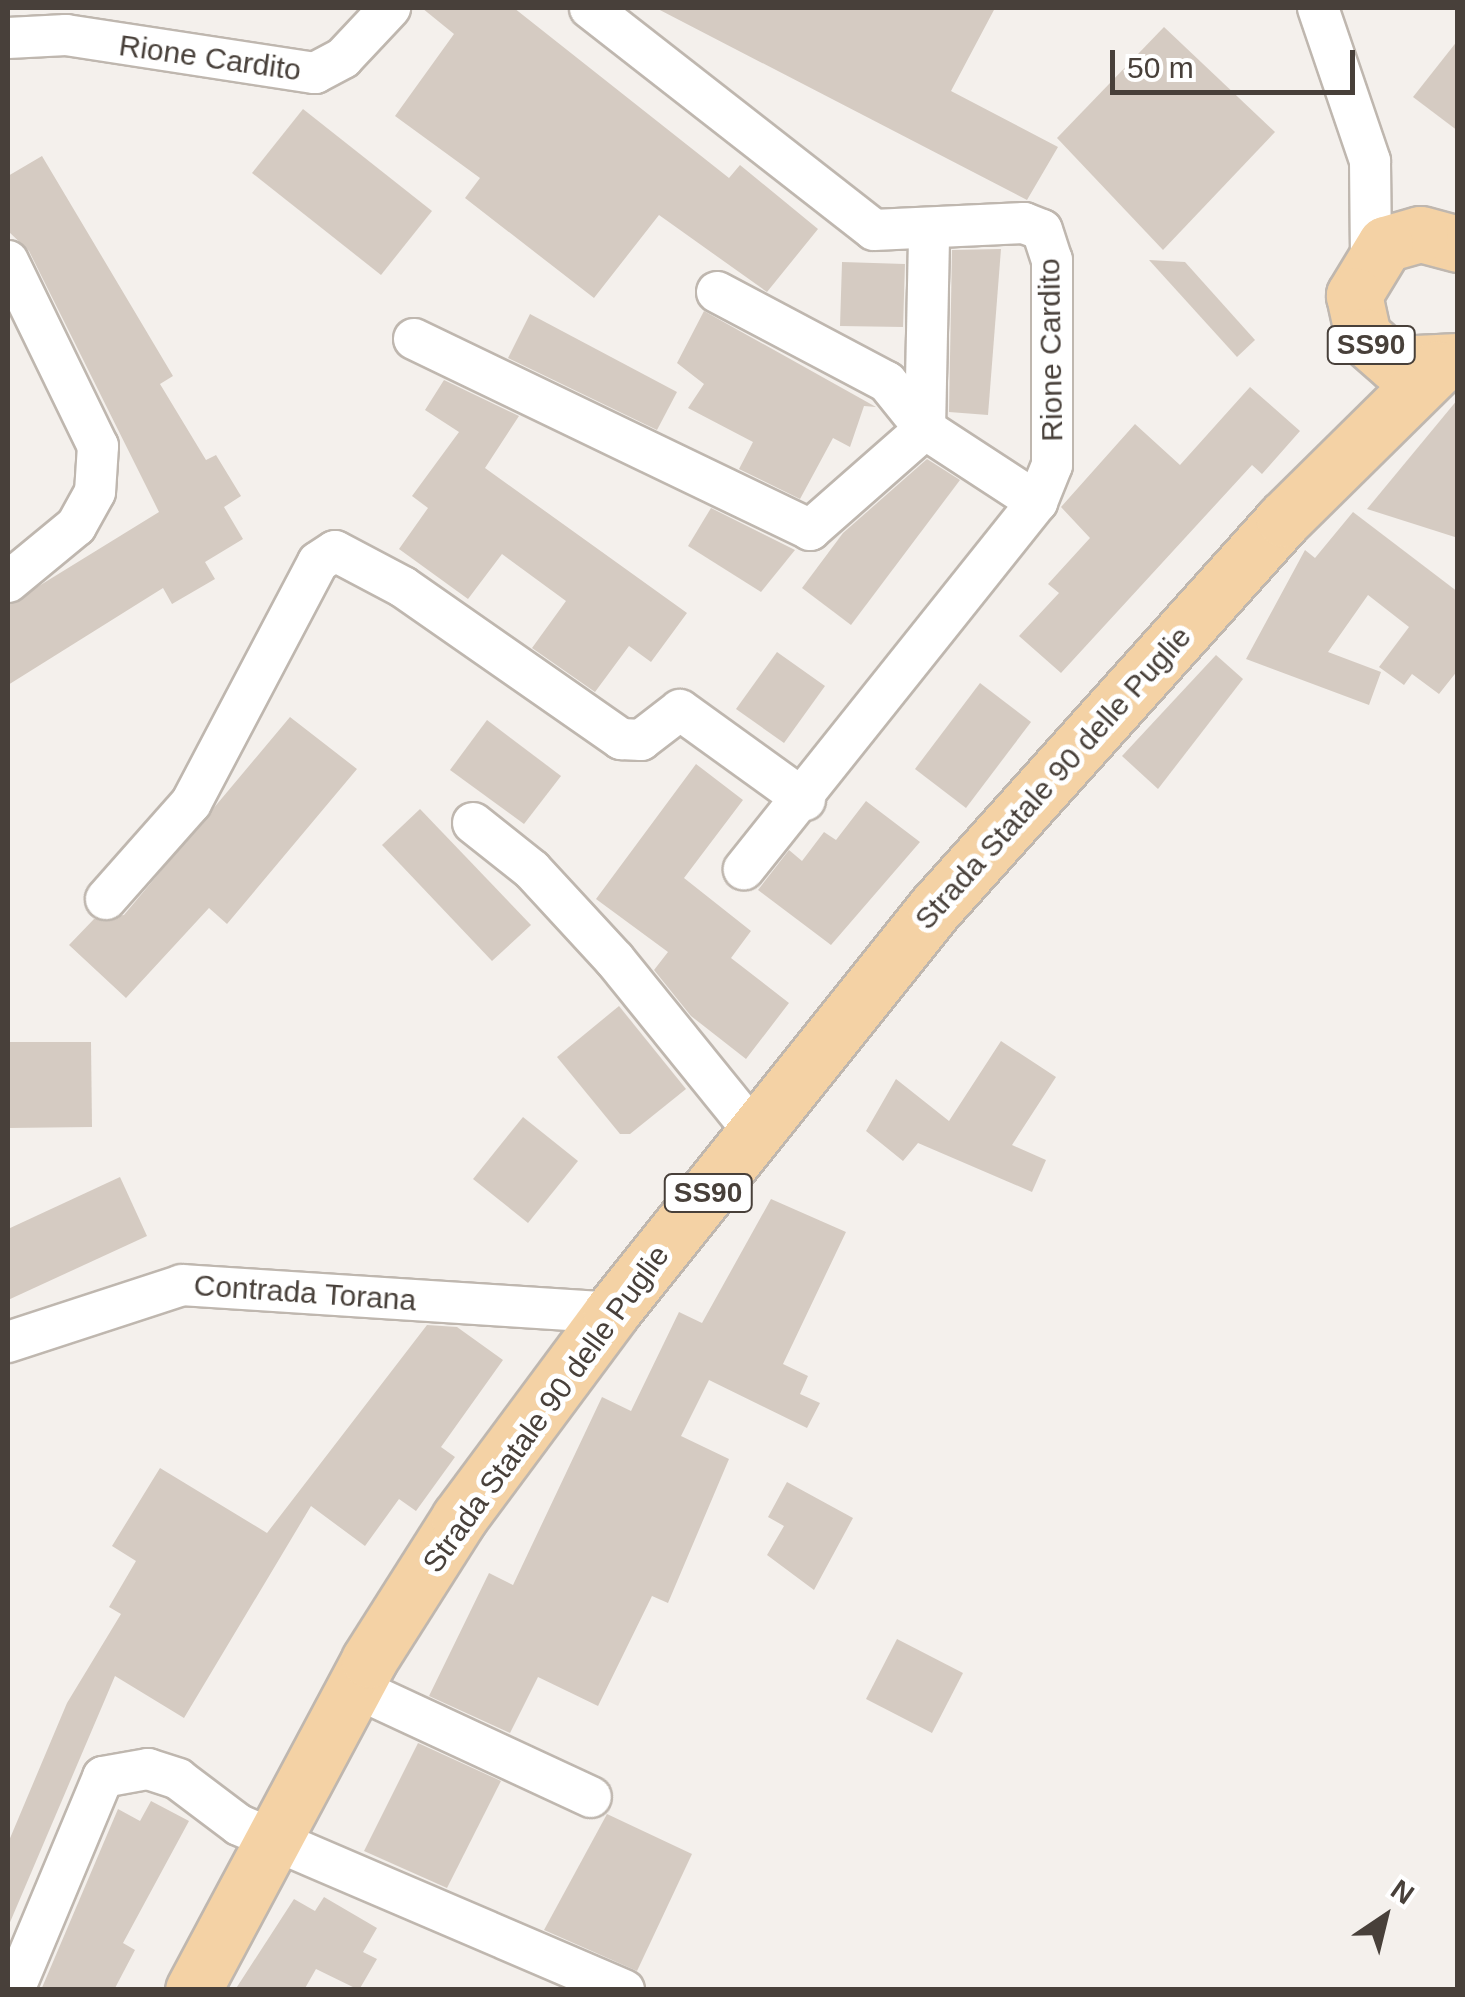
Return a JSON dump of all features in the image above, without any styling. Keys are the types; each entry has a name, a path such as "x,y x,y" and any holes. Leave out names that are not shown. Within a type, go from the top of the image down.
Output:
{"main road":[{"path":"1371,256 1402,237 1448,240"},
{"name":"Strada Statale 90 delle Puglie","path":"1329,473 1356,417 1363,336 1354,295 1371,256"},
{"name":"Strada Statale 90 delle Puglie","path":"1363,336 1394,364 1447,365"},
{"name":"Strada Statale 90 delle Puglie","path":"192,1990 271,1836 354,1688 459,1518 611,1313 935,908 1329,473 1447,365"}],"street":[{"name":"Rione Cardito","path":"8,38 66,35 315,73 343,58 390,8"},
{"name":"Rione Cardito","path":"590,8 832,206 874,230 1024,222 1049,246 1055,422 1036,502 804,800 744,868"},
{"path":"1318,8 1370,161 1371,256"},
{"path":"1370,161 1448,240"},
{"path":"414,339 810,530 925,429 929,230"},
{"path":"8,260 98,446 95,492 76,526 8,582"},
{"path":"717,292 888,382 925,429 1036,502"},
{"path":"106,900 190,803 318,562 335,552 403,586 621,739 633,744 680,710 804,800"},
{"path":"473,823 532,870 614,960 755,1133"},
{"name":"Contrada Torana","path":"8,1342 182,1284 611,1313"},
{"path":"354,1688 591,1796"},
{"path":"14,1990 104,1777 148,1769 178,1779 271,1836 624,1990"}],"building":[{"path":"422,8 514,8 729,178 740,165 818,229 767,292 659,215 594,298 465,198 480,178 395,116 454,34"},
{"path":"656,8 995,8 951,91 1058,147 1027,200"},
{"path":"1164,27 1275,132 1163,250 1057,138"},
{"path":"1458,40 1458,131 1413,97"},
{"path":"303,109 432,211 381,275 252,173"},
{"path":"42,156 173,376 160,384 206,460 216,455 241,496 224,507 243,539 205,562 215,579 172,604 163,588 8,685 8,605 159,512 29,251 8,231 8,176"},
{"path":"1001,249 988,415 949,412 952,250"},
{"path":"1149,260 1185,262 1255,340 1237,357"},
{"path":"842,262 905,264 903,327 840,326"},
{"path":"704,311 876,407 864,406 850,447 833,438 800,499 739,469 753,442 688,408 704,384 677,363"},
{"path":"530,314 677,392 657,430 508,358"},
{"path":"444,380 519,416 485,468 687,613 651,662 629,646 595,692 532,648 566,601 502,554 468,599 399,549 428,508 412,496 459,432 425,410"},
{"path":"1250,387 1300,431 1262,474 1252,465 1061,673 1019,636 1059,593 1048,584 1090,538 1061,507 1135,424 1180,465"},
{"path":"1458,399 1458,538 1367,509"},
{"path":"927,459 960,480 851,625 802,588 843,533"},
{"path":"711,508 795,550 761,592 688,546"},
{"path":"1353,512 1458,592 1458,670 1439,694 1412,674 1404,685 1379,667 1409,627 1368,595 1328,652 1381,672 1369,705 1246,659 1305,550 1315,558"},
{"path":"777,652 825,686 784,743 736,709"},
{"path":"1216,655 1243,679 1158,789 1122,756"},
{"path":"980,683 1031,722 966,808 915,769"},
{"path":"290,717 357,769 227,924 209,908 126,998 69,945 94,919 124,915"},
{"path":"487,720 561,776 524,824 450,770"},
{"path":"696,764 743,800 684,878 751,931 731,958 789,1003 746,1059 691,1016 654,970 668,952 596,899"},
{"path":"866,801 920,842 831,945 758,890 789,850 802,861 824,832 836,840"},
{"path":"420,809 531,925 492,961 382,845"},
{"path":"619,1006 686,1089 630,1134 620,1134 557,1057"},
{"path":"1001,1041 1056,1077 1012,1145 1046,1160 1032,1192 918,1143 903,1161 866,1131 896,1079 949,1121"},
{"path":"8,1042 91,1042 92,1127 8,1128"},
{"path":"523,1117 578,1161 528,1223 473,1179"},
{"path":"120,1177 147,1236 8,1300 8,1229"},
{"path":"771,1199 846,1232 783,1364 808,1376 800,1394 820,1403 807,1428 709,1380 681,1436 729,1459 668,1603 652,1596 598,1706 538,1677 510,1733 429,1696 489,1573 513,1585 602,1397 631,1411 679,1312 702,1323"},
{"path":"427,1325 457,1327 503,1360 441,1447 455,1457 416,1511 399,1499 365,1546 311,1506 184,1718 115,1676 8,1927 8,1843 67,1703 121,1614 109,1607 136,1561 112,1546 160,1468 267,1533"},
{"path":"787,1482 853,1518 814,1590 767,1555 784,1526 768,1517"},
{"path":"897,1639 963,1673 932,1733 866,1699"},
{"path":"418,1743 501,1781 447,1888 364,1851"},
{"path":"151,1801 189,1821 123,1943 135,1950 114,1990 41,1990 118,1809 140,1821"},
{"path":"607,1814 692,1854 637,1971 544,1930"},
{"path":"324,1897 377,1928 363,1952 377,1959 359,1990 316,1969 304,1990 235,1990 294,1899 315,1911"}]}
